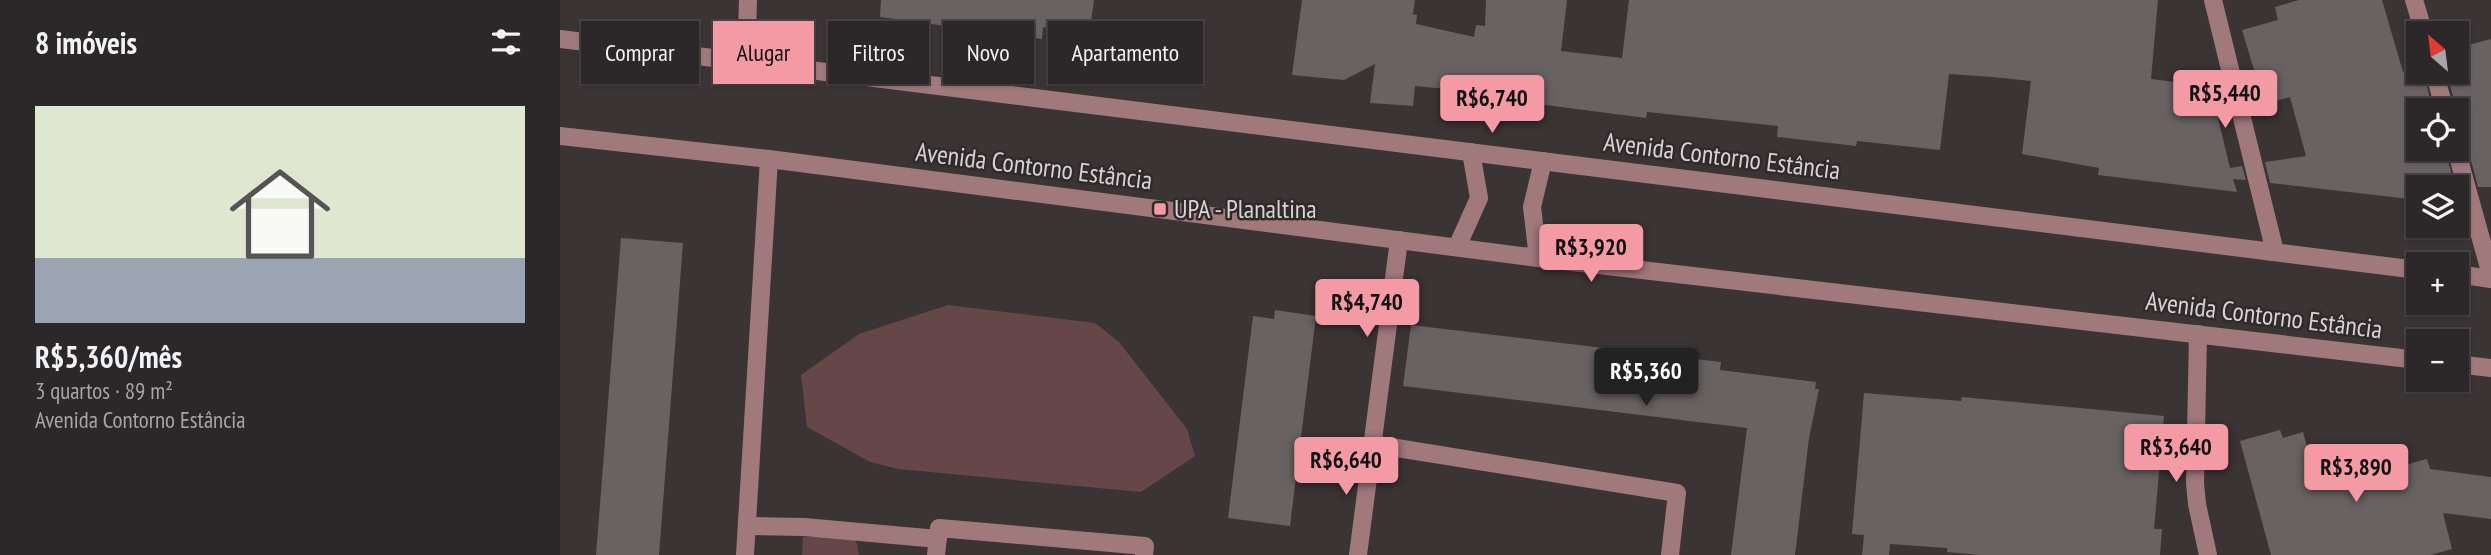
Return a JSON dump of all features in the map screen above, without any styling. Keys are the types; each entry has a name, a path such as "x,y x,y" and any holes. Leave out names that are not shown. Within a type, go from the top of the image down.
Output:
{"street":[{"path":"747,21 748,0"},
{"path":"2213,0 2275,252"},
{"path":"2414,0 2420,21"},
{"name":"Avenida Contorno Estância","path":"560,39 713,58"},
{"name":"Avenida Contorno Estância","path":"814,70 2406,268"},
{"name":"Avenida Contorno Estância","path":"560,136 769,159 1538,258 2406,359"},
{"path":"1457,247 1479,198 1471,152"},
{"path":"746,555 769,159"},
{"path":"1538,258 1532,207 1543,161"},
{"path":"2459,161 2491,277 2469,275"},
{"path":"1358,555 1399,240"},
{"path":"2198,334 2195,482 2208,555"},
{"path":"2469,366 2491,368"},
{"path":"1373,444 1678,493 1670,555"},
{"path":"748,526 804,527 937,547 939,528 1144,546 1144,555"}],"shaded area":[{"path":"948,305 1095,323 1119,342 1187,429 1195,456 1141,492 898,469 870,462 807,427 801,375 859,334"},
{"path":"852,536 859,555 802,555 803,537"}],"building":[{"path":"881,0 1094,0 1091,21 1048,21 1048,28 1043,27 1042,39 1034,38 1034,21 943,21 943,26 929,24 929,21 880,17"},
{"path":"1302,0 1415,0 1413,14 1417,15 1416,24 1474,37 1476,25 1485,26 1486,0 1567,0 1561,51 1622,58 1629,0 2158,0 2151,79 2223,88 2230,115 2218,118 2230,168 2242,166 2246,180 2233,179 2237,192 2098,175 2099,168 2022,154 2031,81 1992,77 1949,74 1940,150 1857,141 1856,146 1777,137 1778,126 1647,112 1646,118 1467,95 1468,91 1415,86 1413,106 1370,103 1375,64 1344,80 1292,75"},
{"path":"2299,0 2382,0 2403,72 2406,72 2406,84 2426,84 2430,98 2406,98 2406,161 2448,161 2452,175 2406,175 2406,199 2270,183 2265,162 2306,156 2290,97 2251,108 2247,92 2261,93 2242,30 2278,20 2275,7"},
{"path":"2491,39 2491,187 2478,187 2469,153 2469,98 2454,98 2449,84 2469,84 2469,45"},
{"path":"621,238 683,243 659,555 596,555"},
{"path":"1275,310 1316,316 1290,526 1228,518 1253,316 1274,319"},
{"path":"1411,325 1721,362 1720,370 1816,382 1815,389 1819,389 1809,438 1795,555 1731,555 1747,428 1403,386"},
{"path":"1864,393 1961,401 1962,397 2164,416 2154,529 2162,529 2160,555 1980,555 1947,552 1947,548 1890,544 1889,555 1862,555 1864,535 1852,534"},
{"path":"2280,430 2283,438 2303,432 2319,489 2427,459 2430,469 2491,477 2491,519 2443,513 2452,549 2430,555 2271,555 2240,441"}],"place":[{"name":"UPA - Planaltina","path":"1160,209"}]}
